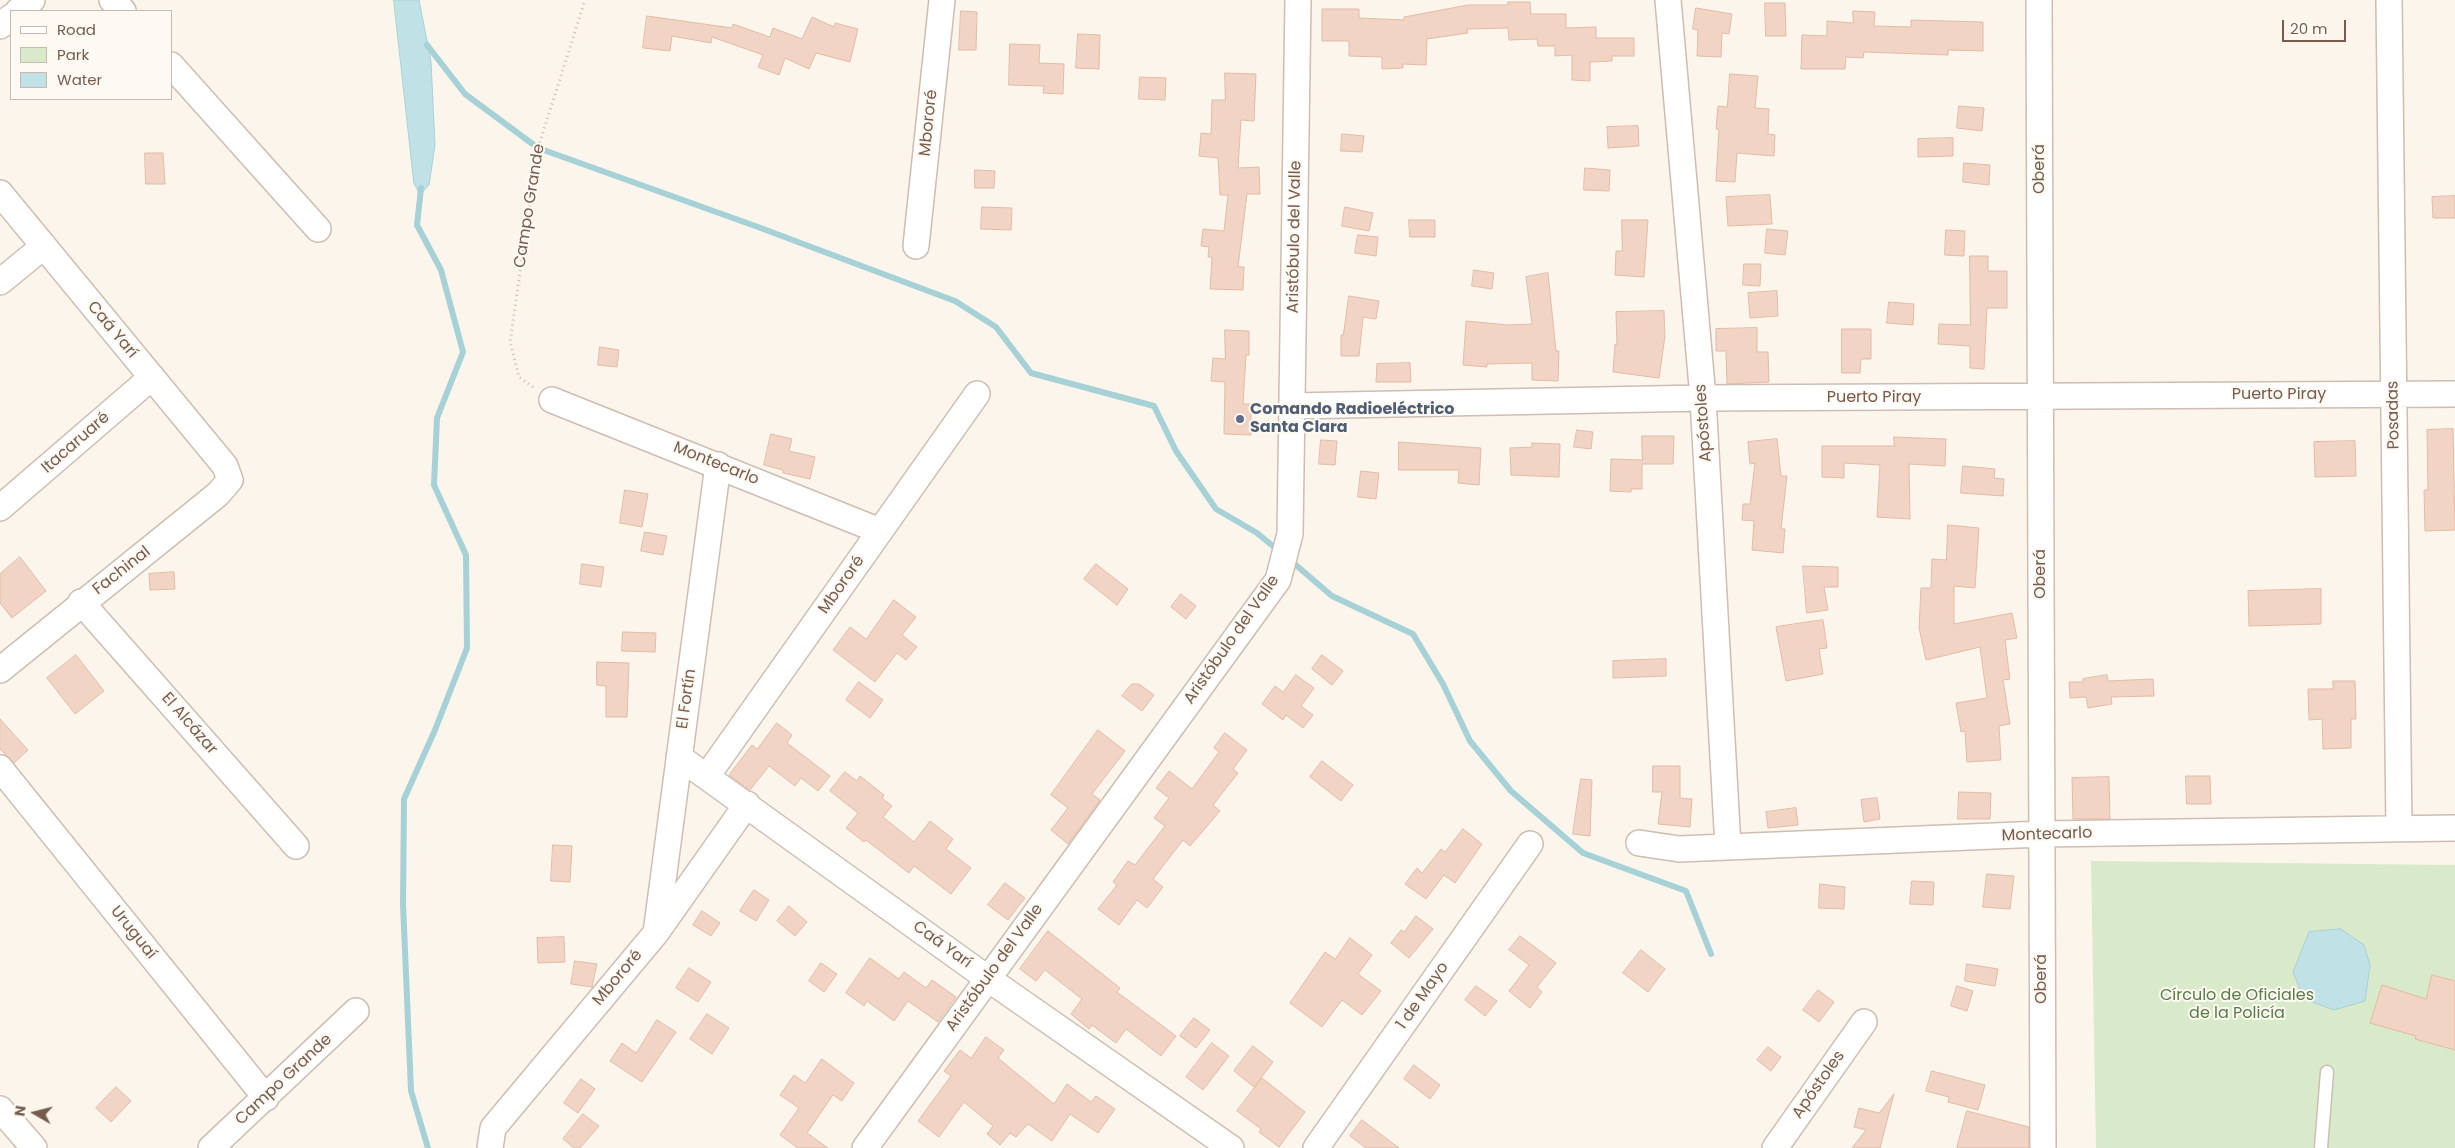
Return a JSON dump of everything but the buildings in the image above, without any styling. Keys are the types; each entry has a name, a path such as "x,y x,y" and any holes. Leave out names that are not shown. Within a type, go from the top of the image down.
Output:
{"street":[{"path":"19,10 32,0"},
{"path":"112,0 121,10"},
{"name":"Mbororé","path":"916,246 942,0"},
{"name":"Aristóbulo del Valle","path":"865,1148 1278,580 1290,534 1298,0"},
{"name":"Apóstoles","path":"1668,0 1703,398 1728,847"},
{"name":"Oberá","path":"2039,0 2043,1148"},
{"name":"Posadas","path":"2389,0 2399,829"},
{"path":"0,26 10,18"},
{"path":"172,66 318,229"},
{"name":"Caá Yarí","path":"0,193 225,466"},
{"path":"0,282 44,246"},
{"name":"Itacaruaré","path":"0,508 152,377"},
{"name":"Mbororé","path":"707,776 977,394"},
{"name":"Puerto Piray","path":"1292,406 1703,398 2455,394"},
{"name":"Montecarlo","path":"552,400 880,531"},
{"name":"El Fortín","path":"656,933 718,465"},
{"name":"Fachinal","path":"0,670 218,494 230,480 225,466"},
{"name":"El Alcázar","path":"82,602 296,846"},
{"name":"Caá Yarí","path":"679,757 987,978 1230,1148"},
{"name":"Uruguaí","path":"0,768 266,1098"},
{"name":"Mbororé","path":"490,1148 493,1128 656,933 747,804"},
{"name":"Montecarlo","path":"1639,844 1679,849 2042,834 2455,828"},
{"name":"1 de Mayo","path":"1316,1148 1530,844"},
{"name":"Campo Grande","path":"211,1148 356,1011"},
{"name":"Apóstoles","path":"1775,1148 1864,1022"},
{"path":"0,1110 34,1148"}],"lane":[{"path":"2321,1148 2327,1072"}],"path":[{"name":"Campo Grande","path":"552,400 519,377 510,342 538,148 585,0"}],"green space":[{"name":"Círculo de Oficiales de la Policía","path":"2091,861 2455,865 2455,1148 2096,1148"}],"water":[{"path":"394,0 419,0 431,61 435,145 429,185 420,195 414,183"},
{"path":"2341,929 2364,945 2370,965 2365,1001 2334,1010 2304,999 2293,972 2309,932"}],"waterway":[{"path":"427,45 465,94 538,148 758,227 955,301 996,327 1031,373 1154,406 1176,451 1216,509 1257,533 1279,551"},
{"path":"421,188 417,225 441,270 463,352 437,418 434,485 466,555 467,648 435,730 404,799 403,904 411,1091 428,1148"},
{"path":"1290,560 1332,596 1413,634 1443,684 1470,741 1511,791 1583,853 1686,891 1711,954"}],"place":[{"name":"Comando Radioeléctrico Santa Clara","path":"1240,419"}]}
